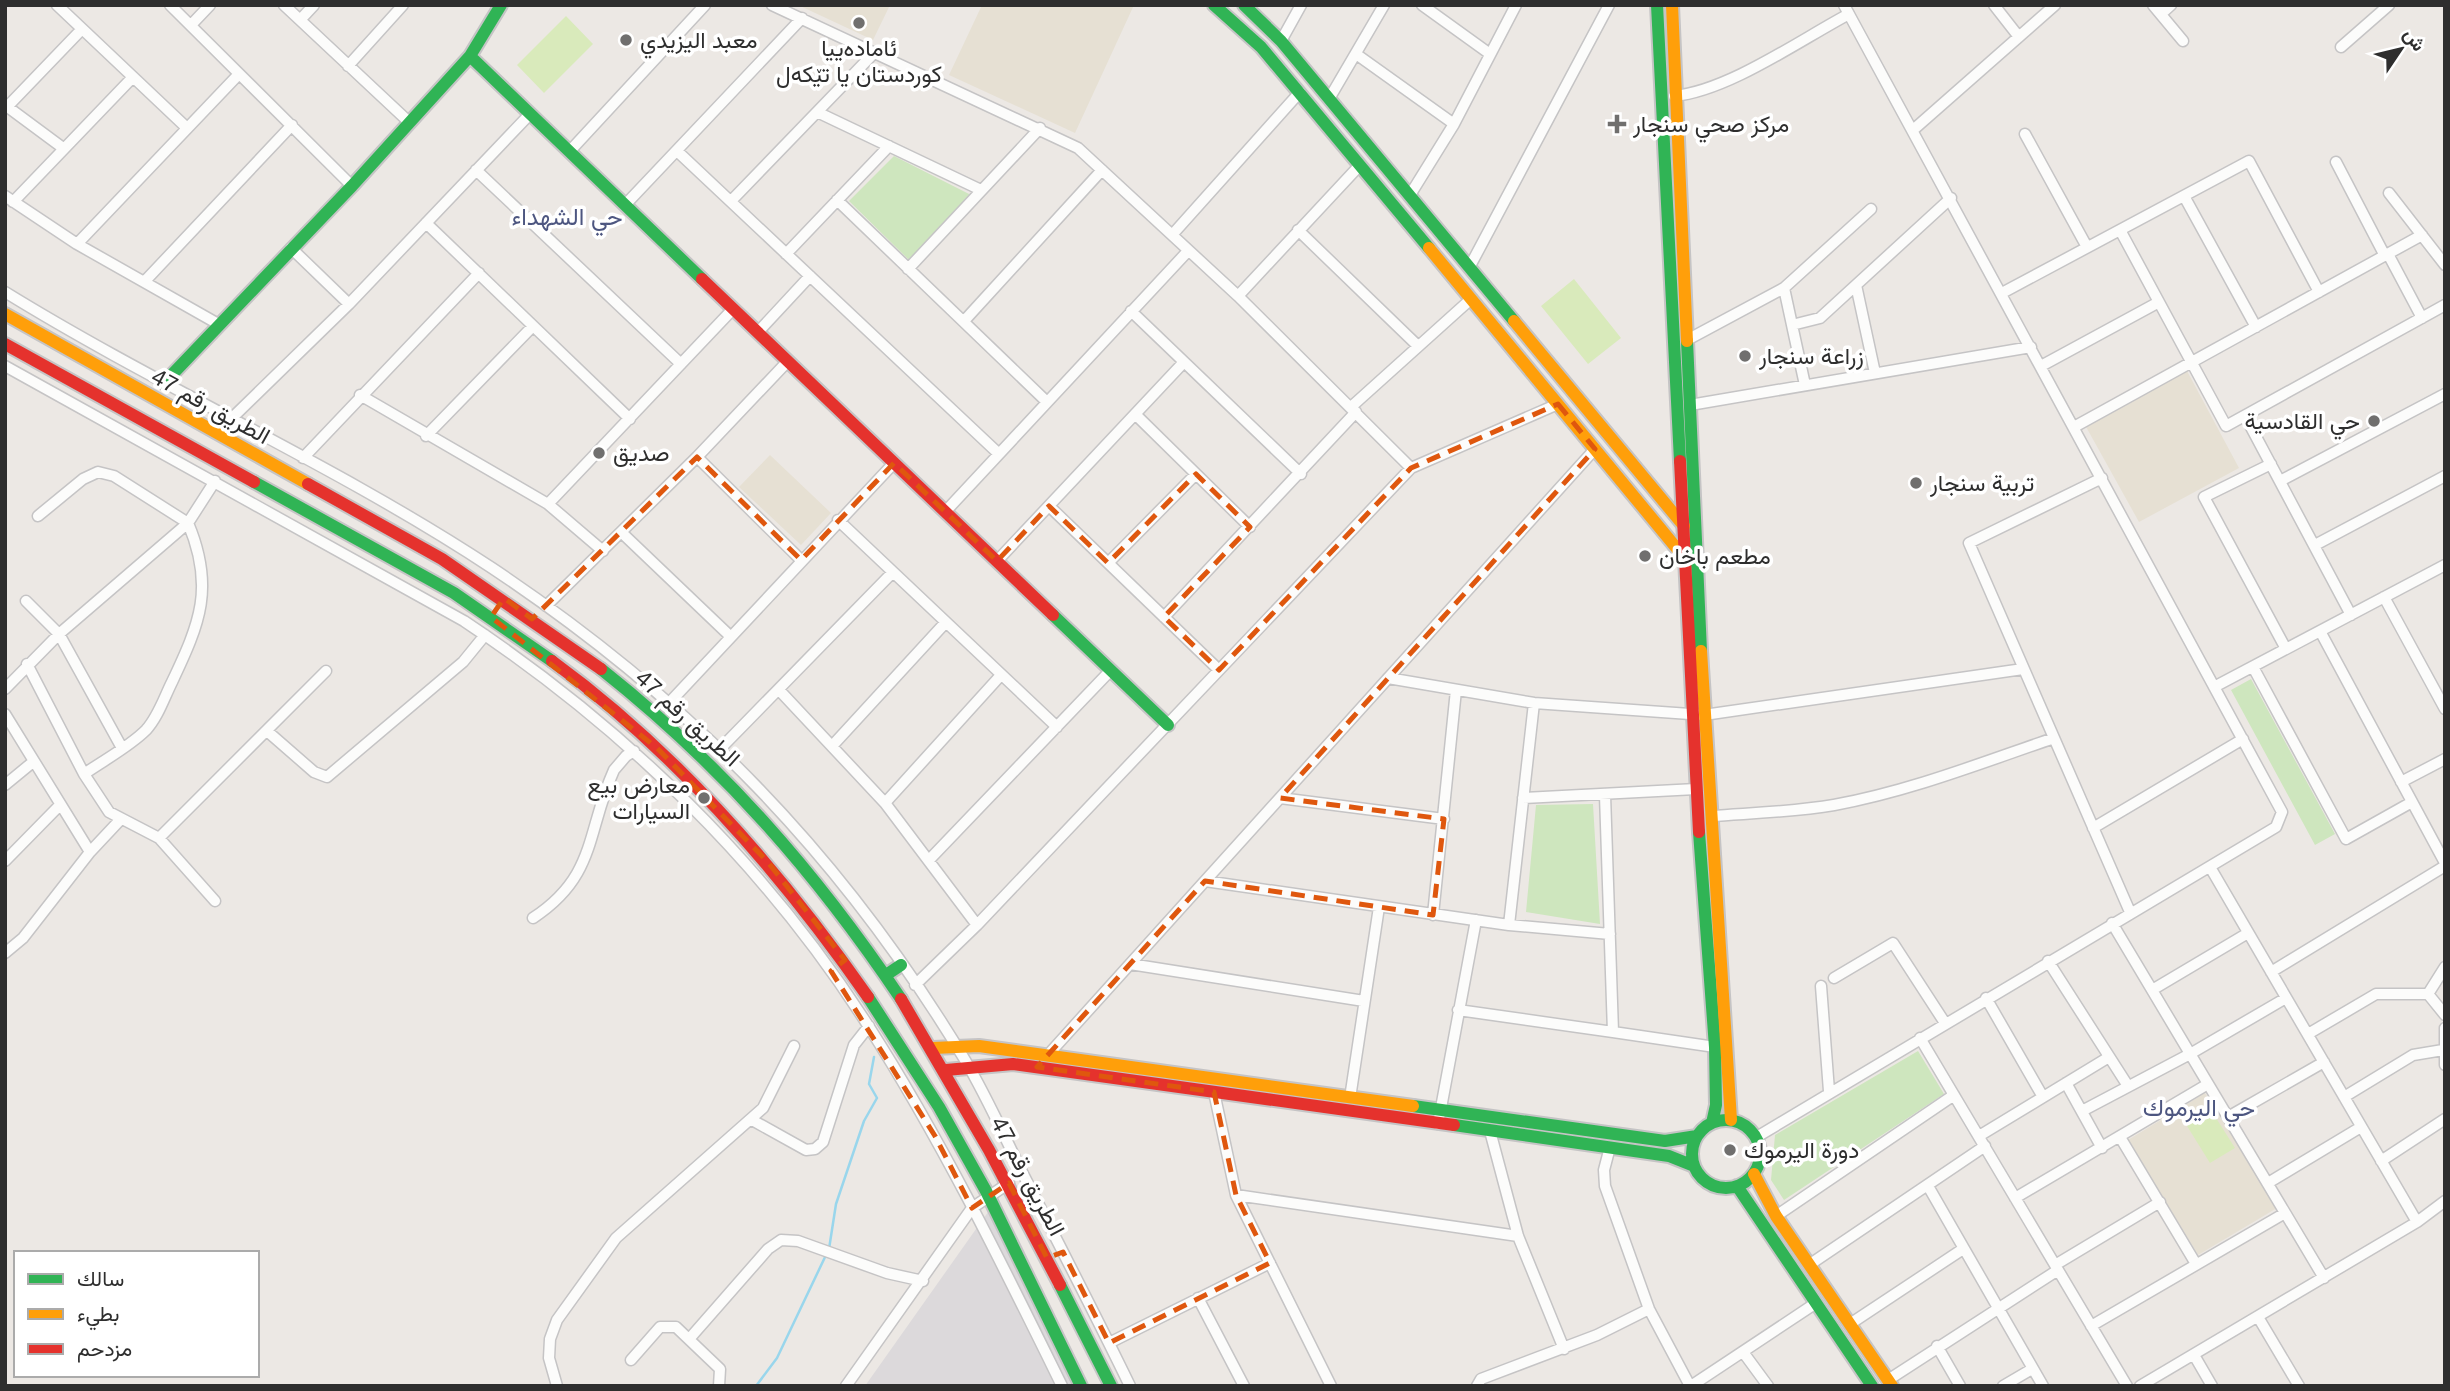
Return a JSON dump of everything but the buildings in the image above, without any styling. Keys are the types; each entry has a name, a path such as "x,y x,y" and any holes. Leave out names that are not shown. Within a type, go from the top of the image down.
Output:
{"main road":[{"path":"164,383 352,186 470,57 501,5"},
{"path":"1214,5 1261,47 1300,92 1683,557"},
{"path":"1244,5 1281,41 1682,525 1696,528"},
{"path":"1657,5 1683,557 1698,715 1712,816 1731,1121"},
{"path":"1672,5 1674,96 1696,528 1696,789 1715,1047 1716,1105 1712,1123"},
{"path":"470,57 1168,725"},
{"name":"الطريق رقم 47","path":"5,314 378,522 504,598 646,706 737,790 818,884 886,975 933,1048 1010,1183 1111,1386"},
{"name":"الطريق رقم 47","path":"5,344 263,486 491,617 617,713 695,784 767,861 845,960 923,1079 989,1195 1081,1386"},
{"path":"254,503 263,486"},
{"path":"1637,500 1651,489"},
{"path":"491,617 504,598"},
{"path":"597,667 609,653"},
{"path":"831,971 845,960"},
{"path":"886,975 901,965"},
{"path":"933,1048 956,1046 1048,1056 1665,1141 1697,1136 1712,1123 1731,1121 1741,1124 1755,1138 1760,1153 1754,1174 1737,1186 1717,1187 1707,1182 1694,1166 1692,1156 1697,1136"},
{"path":"946,1070 968,1065 1013,1063 1610,1147 1669,1156 1694,1166"},
{"path":"1754,1174 1776,1216 1890,1383"},
{"path":"1737,1186 1872,1386"},
{"path":"1047,1258 1063,1252"}],"street":[{"path":"57,5 187,128"},
{"path":"170,5 352,186"},
{"path":"191,25 210,5"},
{"path":"284,5 410,123"},
{"path":"300,20 314,5"},
{"path":"348,66 403,5"},
{"path":"569,152 705,5"},
{"path":"772,5 1073,145 1238,296 1411,468"},
{"path":"1281,41 1301,5"},
{"path":"1329,99 1384,5"},
{"path":"1422,5 1490,54"},
{"path":"1410,195 1454,124 1516,5"},
{"path":"1469,268 1609,5"},
{"path":"1994,5 2019,37"},
{"path":"1913,130 2055,5"},
{"path":"2153,5 2183,41"},
{"path":"2161,14 2171,5"},
{"path":"2342,47 2381,8"},
{"path":"1674,96 1695,93 1723,83 1847,9 2282,812 2276,827 1829,1091 1755,1138"},
{"path":"625,205 803,18"},
{"path":"63,148 6,106 82,29"},
{"path":"731,201 874,53"},
{"path":"1356,54 1454,124"},
{"path":"77,244 239,74"},
{"path":"133,77 9,199 77,244 220,325"},
{"path":"1172,235 1300,92"},
{"path":"817,111 981,190"},
{"path":"231,419 349,304 530,114"},
{"path":"145,281 292,125"},
{"path":"908,269 1040,128"},
{"path":"2025,134 2087,247"},
{"path":"786,254 889,146"},
{"path":"677,151 999,454"},
{"path":"2002,293 2249,161 2319,292"},
{"path":"2336,162 2422,318"},
{"path":"1238,296 1360,165"},
{"path":"476,170 681,364"},
{"path":"964,321 1101,170"},
{"path":"2389,193 2445,265"},
{"path":"2184,196 2256,327"},
{"path":"1792,325 1820,318 1951,198"},
{"path":"837,200 1047,402"},
{"path":"1687,340 1784,288 1871,209"},
{"path":"426,223 629,419"},
{"path":"1298,230 1418,346"},
{"path":"2120,230 2227,426 2445,305"},
{"path":"2074,427 2422,235"},
{"path":"291,248 349,304"},
{"path":"945,512 1188,251"},
{"path":"303,458 360,395 479,274"},
{"path":"758,332 810,276"},
{"path":"1856,285 1874,373"},
{"path":"1784,288 1805,385"},
{"path":"5,292 447,539 546,606 609,653 721,748 817,852 901,965 956,1046 1130,1386"},
{"path":"1164,617 1301,474 1353,409 1471,299"},
{"path":"2041,366 2159,302"},
{"path":"548,504 733,309"},
{"path":"1131,311 1301,474"},
{"path":"426,436 533,326"},
{"path":"1690,405 2031,347"},
{"path":"546,606 697,457 788,361"},
{"path":"997,561 1184,362"},
{"path":"5,366 443,608 485,635 634,751 715,829 831,971 869,1027 935,1136 1062,1386"},
{"path":"2280,481 2445,394"},
{"path":"360,395 426,436 548,504 603,551"},
{"path":"915,985 977,925 1411,468 1558,404"},
{"path":"1135,414 1250,527"},
{"path":"2245,416 2351,615"},
{"path":"1048,1056 1595,449"},
{"path":"697,457 801,560"},
{"path":"670,702 894,463"},
{"path":"2271,464 2204,497 2286,649"},
{"path":"38,516 83,478 98,472 114,476 188,523 202,565 202,610 196,632 154,720 122,748 84,774"},
{"path":"1108,563 1196,474"},
{"path":"2315,545 2445,477"},
{"path":"2102,478 1969,543 2130,912"},
{"path":"5,689 59,634 188,523 215,481"},
{"path":"1049,506 1219,670"},
{"path":"838,520 1057,727"},
{"path":"621,532 730,636"},
{"path":"2214,687 2445,565"},
{"path":"721,748 893,572"},
{"path":"2384,597 2445,709"},
{"path":"26,601 59,634 122,748"},
{"path":"833,745 946,622"},
{"path":"2271,972 2445,864 2320,631"},
{"path":"267,730 314,772 327,777 457,667 485,635"},
{"path":"27,664 84,774 108,812 159,838 215,901"},
{"path":"2253,667 2346,839 2412,803"},
{"path":"1388,678 1534,703 1698,715 2024,669"},
{"path":"929,860 1111,670"},
{"path":"159,838 326,671"},
{"path":"885,803 1001,675"},
{"path":"1433,915 1456,690"},
{"path":"779,691 833,745 885,803 977,925"},
{"path":"1509,925 1534,703"},
{"path":"5,714 59,806 90,852"},
{"path":"1712,816 1807,808 1864,798 1935,779 2054,738"},
{"path":"2093,828 2243,739"},
{"path":"533,918 553,905 578,875 611,778 619,763 634,751"},
{"path":"2401,782 2445,758"},
{"path":"5,785 33,762"},
{"path":"1523,798 1696,789"},
{"path":"1605,795 1613,1032"},
{"path":"1280,798 1444,819"},
{"path":"5,861 59,806"},
{"path":"5,953 23,939 90,852 120,820"},
{"path":"2210,867 2417,1222"},
{"path":"1205,881 1509,925 1610,934"},
{"path":"1350,1098 1379,907"},
{"path":"1438,1124 1476,920"},
{"path":"2112,923 2324,1278"},
{"path":"2152,990 2248,933"},
{"path":"1834,978 1894,943 1945,1023"},
{"path":"2048,961 2127,1086"},
{"path":"1130,964 1364,1001"},
{"path":"2428,994 2445,967"},
{"path":"1821,986 1829,1091"},
{"path":"2308,1034 2376,994 2428,994"},
{"path":"2428,994 2445,1015"},
{"path":"1986,998 2043,1097"},
{"path":"2081,1111 2190,1054 2286,998"},
{"path":"1458,1010 1715,1047"},
{"path":"752,1120 806,1150 815,1149 822,1142 854,1045 869,1027"},
{"path":"2445,1028 2445,1065"},
{"path":"1920,1038 2127,1386"},
{"path":"557,1386 549,1358 550,1339 557,1320 607,1248 627,1227 752,1120 771,1096 794,1046"},
{"path":"2344,1097 2413,1055 2443,1050"},
{"path":"1809,1265 1928,1186 1982,1141 2043,1097 2109,1057"},
{"path":"2228,1118 2324,1062"},
{"path":"2066,1083 2102,1149"},
{"path":"2015,1198 2208,1084"},
{"path":"1214,1092 1236,1195 1331,1386"},
{"path":"1776,1216 1954,1095"},
{"path":"2381,1161 2442,1121 2445,1133"},
{"path":"2268,1183 2361,1127"},
{"path":"1490,1131 1518,1236 1564,1349"},
{"path":"2120,1137 2196,1264"},
{"path":"1610,1147 1604,1170 1605,1186 1649,1309 1691,1386 1816,1303"},
{"path":"846,1386 923,1281 972,1208 1010,1183"},
{"path":"1928,1186 2043,1386"},
{"path":"1236,1195 1518,1236"},
{"path":"2140,1386 2417,1222 2445,1201"},
{"path":"1890,1383 1937,1346 2160,1202"},
{"path":"2091,1326 2285,1213"},
{"path":"690,1338 768,1249 781,1240 797,1241 857,1263 923,1281"},
{"path":"1850,1324 1963,1249"},
{"path":"1109,1343 1270,1264"},
{"path":"1198,1298 1244,1386"},
{"path":"1476,1386 1486,1377 1564,1349 1649,1309"},
{"path":"2258,1317 2299,1386"},
{"path":"631,1360 660,1327 676,1326 720,1369 719,1386"},
{"path":"1937,1346 1960,1386"},
{"path":"1743,1352 1768,1386"},
{"path":"2194,1355 2212,1386"},
{"path":"2003,1386 2032,1368"}],"highlighted area":[{"path":"1558,404 1595,449 1280,798 1444,819 1433,915 1205,881 1037,1067 1214,1092 1236,1195 1270,1263 1109,1343 1063,1252 1047,1258 1009,1183 972,1208 935,1136 831,971 845,960 767,861 657,748 491,617 504,598 532,619 697,457 801,560 894,463 997,561 1049,506 1108,563 1196,474 1250,527 1164,617 1219,670 1411,468"}],"shaded area":[{"name":"ئامادەییا کوردستان یا تێکەل","path":"798,5 890,5 873,40"},
{"path":"982,5 1134,5 1075,133 949,75"},
{"path":"2187,371 2239,468 2139,522 2085,425"},
{"path":"770,455 831,513 801,545 739,487"},
{"path":"2205,1093 2277,1208 2198,1255 2128,1140"},
{"path":"993,1205 1084,1386 865,1386"}],"green space":[{"path":"566,16 593,44 544,93 517,65"},
{"path":"894,156 971,195 909,260 849,201"},
{"path":"1574,279 1621,338 1588,364 1541,306"},
{"path":"2251,679 2335,834 2315,845 2231,690"},
{"path":"1593,804 1600,924 1526,912 1536,805"},
{"path":"1918,1051 1944,1094 1784,1200 1771,1180 1775,1135"},
{"path":"2211,1110 2235,1148 2210,1163 2187,1126"}],"waterway":[{"path":"829,1249 836,1204 864,1121 877,1098 869,1084 874,1057"},
{"path":"756,1386 777,1358 826,1255"}],"traffic: fast":[{"path":"164,383 352,186 470,56 501,5"},
{"path":"1214,5 1261,47 1429,248"},
{"path":"1244,5 1281,41 1514,321"},
{"path":"1657,5 1680,461"},
{"path":"470,56 702,279"},
{"path":"1687,341 1701,651"},
{"path":"254,482 454,593 552,661"},
{"path":"1053,615 1168,725"},
{"path":"601,669 687,743 764,822 835,907 901,999"},
{"path":"1699,832 1715,1047 1716,1105 1712,1123"},
{"path":"886,975 901,965"},
{"path":"868,997 939,1107 986,1191 1081,1386"},
{"path":"1413,1106 1665,1141 1697,1136"},
{"path":"1726,1120 1739,1123 1750,1130 1757,1141 1760,1154 1757,1167 1750,1178 1739,1185 1726,1188 1713,1185 1702,1178 1695,1167 1692,1154 1695,1141 1702,1130 1713,1123 1726,1120"},
{"path":"1454,1125 1669,1156 1694,1166"},
{"path":"1737,1186 1872,1386"},
{"path":"1060,1285 1111,1386"}],"traffic: slow":[{"path":"1672,5 1687,341"},
{"path":"1429,248 1683,556"},
{"path":"5,314 308,484"},
{"path":"1514,321 1684,526"},
{"path":"1701,651 1731,1120"},
{"path":"933,1048 979,1046 1413,1106"},
{"path":"1754,1174 1776,1216 1892,1386"}],"traffic: jam":[{"path":"702,279 1053,615"},
{"path":"5,344 254,482"},
{"path":"1680,461 1699,832"},
{"path":"308,484 442,559 601,669"},
{"path":"552,661 642,734 724,816 799,904 868,997"},
{"path":"901,999 989,1150 1060,1285"},
{"path":"946,1070 1013,1064 1454,1125"}],"place":[{"name":"ئامادەییا کوردستان یا تێکەل","path":"859,23"},
{"name":"معبد اليزيدي","path":"626,40"},
{"name":"مركز صحي سنجار","path":"1617,124"},
{"name":"زراعة سنجار","path":"1745,356"},
{"name":"حي القادسية","path":"2374,421"},
{"name":"صديق","path":"599,453"},
{"name":"تربية سنجار","path":"1916,483"},
{"name":"مطعم باخان","path":"1645,556"},
{"name":"معارض بيع السيارات","path":"704,798"},
{"name":"دورة اليرموك","path":"1730,1150"}],"district":[{"name":"حي الشهداء","path":"567,216"},
{"name":"حي اليرموك","path":"2199,1107"}]}
